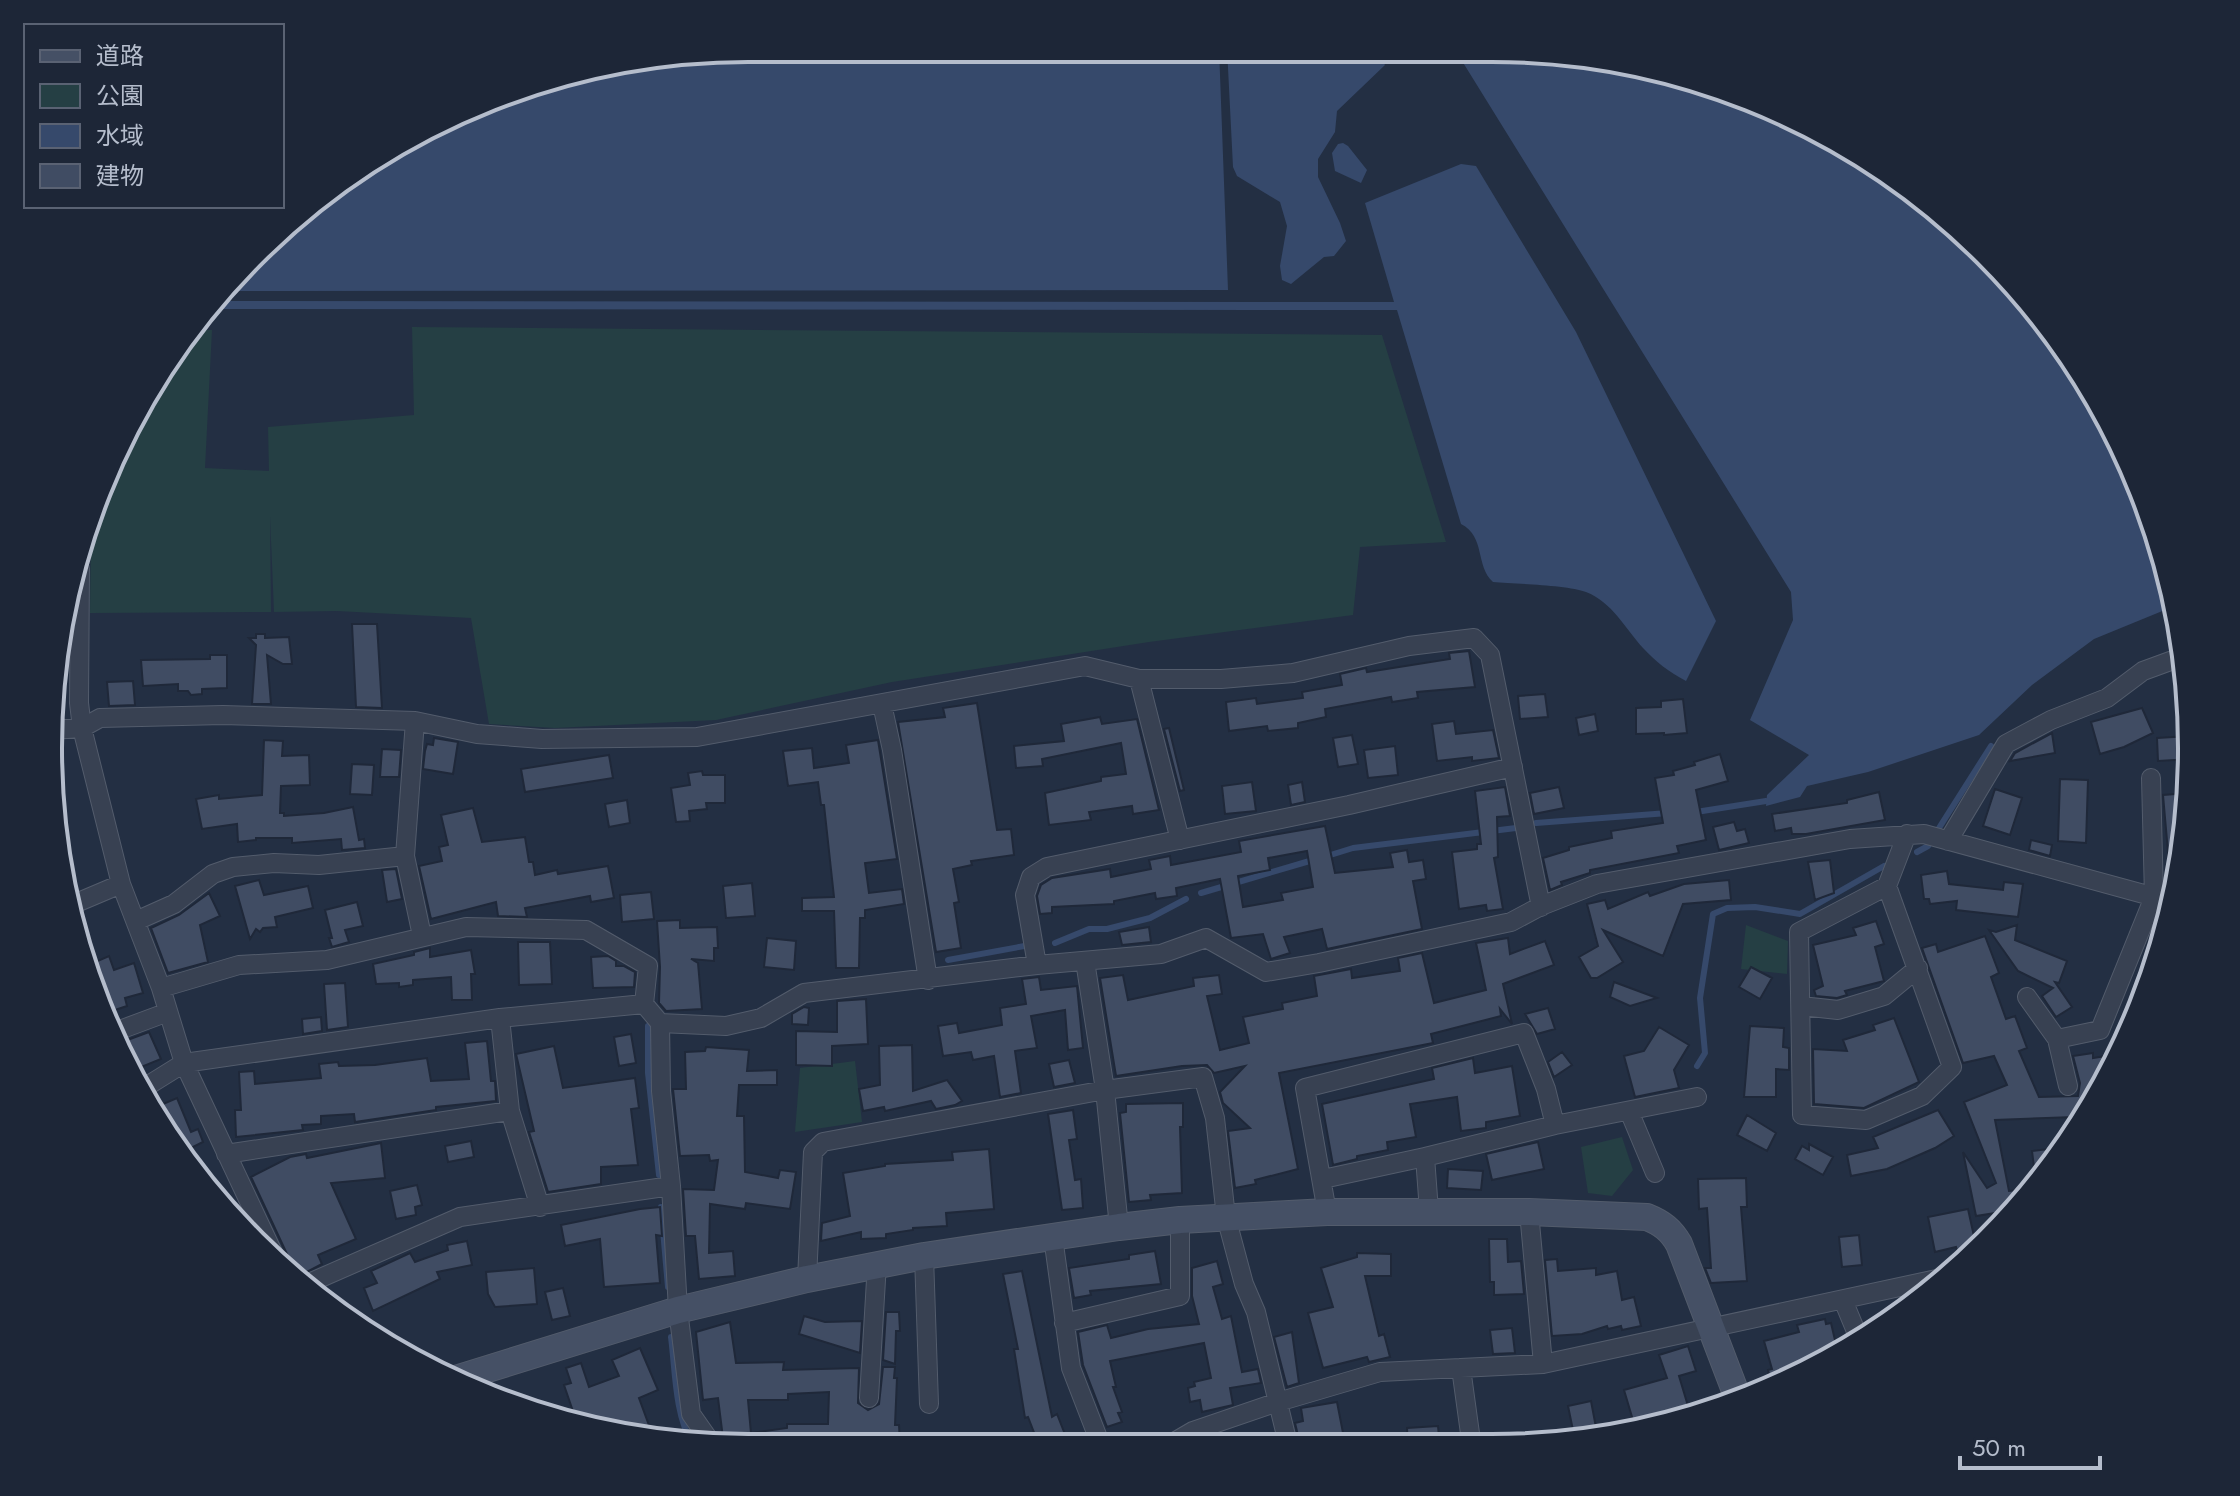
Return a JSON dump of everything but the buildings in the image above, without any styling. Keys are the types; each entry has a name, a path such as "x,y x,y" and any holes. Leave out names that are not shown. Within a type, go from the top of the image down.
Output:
{"street":[{"path":"80,593 79,703 82,728 121,884 161,988 184,1063 264,1234"},
{"path":"62,729 82,728 100,718 223,715 415,721 477,734 542,739 697,737 1085,666 1139,679 1221,679 1293,673 1409,646 1474,638 1490,655 1541,907"},
{"path":"1948,841 2006,744 2051,720 2107,698 2143,671 2173,663"},
{"path":"1139,679 1180,840"},
{"path":"882,704 928,980"},
{"path":"415,721 405,856 422,936"},
{"path":"1037,965 1025,895 1031,877 1047,867 1513,767"},
{"path":"2057,1039 2100,1030 2154,897 2151,778"},
{"path":"1887,886 1952,1067 1922,1096 1866,1120 1802,1115 1799,932 1887,886 1907,834"},
{"path":"660,1023 726,1026 761,1018 804,993 1037,965 1161,954 1206,938 1266,972 1511,922 1597,884 1835,841 1907,834 1924,834 2161,899"},
{"path":"136,921 174,904 213,874 233,867 274,863 319,865 405,856"},
{"path":"79,902 121,884"},
{"path":"161,988 239,965 327,960 466,927 586,930 648,966 644,1004 660,1023 661,1091 671,1186 678,1310 691,1414 704,1433"},
{"path":"1085,961 1105,1090 1119,1227"},
{"path":"1801,1006 1838,1010 1884,996 1918,968"},
{"path":"2027,997 2057,1039 2068,1086"},
{"path":"150,1084 184,1063 500,1018 644,1004"},
{"path":"123,1029 168,1012"},
{"path":"500,1018 510,1111 540,1207"},
{"path":"1327,1212 1305,1088 1524,1033 1546,1089 1555,1125"},
{"path":"807,1279 813,1152 823,1142 1105,1090 1203,1077 1215,1118 1226,1217 1244,1284 1256,1312 1286,1434"},
{"path":"1323,1179 1555,1125 1697,1097"},
{"path":"226,1154 510,1111"},
{"path":"1629,1111 1655,1173"},
{"path":"1425,1157 1429,1211"},
{"path":"316,1280 460,1217 671,1186"},
{"path":"469,1375 678,1310 877,1263 1180,1220 1327,1212 1529,1212 1647,1217 1672,1231 1735,1390"},
{"path":"1529,1212 1543,1364"},
{"path":"1064,1323 1180,1296 1180,1220"},
{"path":"1053,1237 1071,1368 1097,1434"},
{"path":"924,1256 929,1404"},
{"path":"869,1398 877,1263"},
{"path":"1188,1434 1278,1402 1380,1372 1543,1364 1922,1282"},
{"path":"1843,1300 1855,1329"},
{"path":"1461,1368 1470,1434"}],"green space":[{"path":"412,327 1382,335 1446,542 1360,547 1353,615 1149,642 892,682 716,720 555,728 489,724 471,618 337,611 274,612 270,516 271,612 90,613 91,551 114,485 154,405 204,330 212,330 205,468 269,471 268,427 414,415"},
{"path":"1746,925 1788,941 1787,974 1741,969"},
{"path":"855,1061 862,1122 795,1132 800,1068"},
{"path":"1622,1137 1633,1170 1612,1196 1588,1193 1581,1147"}],"water":[{"path":"748,62 1220,62 1228,290 237,291 296,232 330,204 405,154 485,114 570,85 614,75 703,63"},
{"path":"1228,62 1383,62 1385,65 1337,111 1335,132 1318,159 1318,177 1346,241 1334,256 1324,257 1291,284 1282,280 1280,266 1287,226 1280,202 1237,176 1233,167"},
{"path":"1463,62 1537,63 1582,68 1670,85 1713,98 1755,114 1835,154 1910,204 1944,232 2008,296 2036,330 2086,405 2126,485 2142,527 2164,610 2094,639 2032,685 1979,735 1868,772 1807,786 1800,797 1766,806 1767,795 1809,755 1750,720 1793,620 1791,592"},
{"path":"1343,143 1367,170 1361,183 1335,171 1332,153 1338,144"},
{"path":"1461,164 1476,166 1576,332 1716,621 1686,681 1653,658 1611,609 1595,596 1567,588 1493,582 1487,575 1474,536 1461,524 1397,310 221,309 228,301 1394,302 1365,203"}],"waterway":[{"path":"1939,828 1991,746"},
{"path":"1696,812 1766,801"},
{"path":"1536,823 1668,813"},
{"path":"1324,857 1353,848 1516,828"},
{"path":"1917,852 1928,846"},
{"path":"1201,893 1313,860"},
{"path":"1697,1066 1705,1053 1700,998 1713,914 1727,908 1755,907 1800,914 1884,866"},
{"path":"1055,943 1089,929 1107,929 1150,918 1186,899"},
{"path":"948,960 1030,945"},
{"path":"648,1026 648,1073 659,1175"},
{"path":"661,1207 668,1287"},
{"path":"671,1337 679,1406 686,1431"}]}
